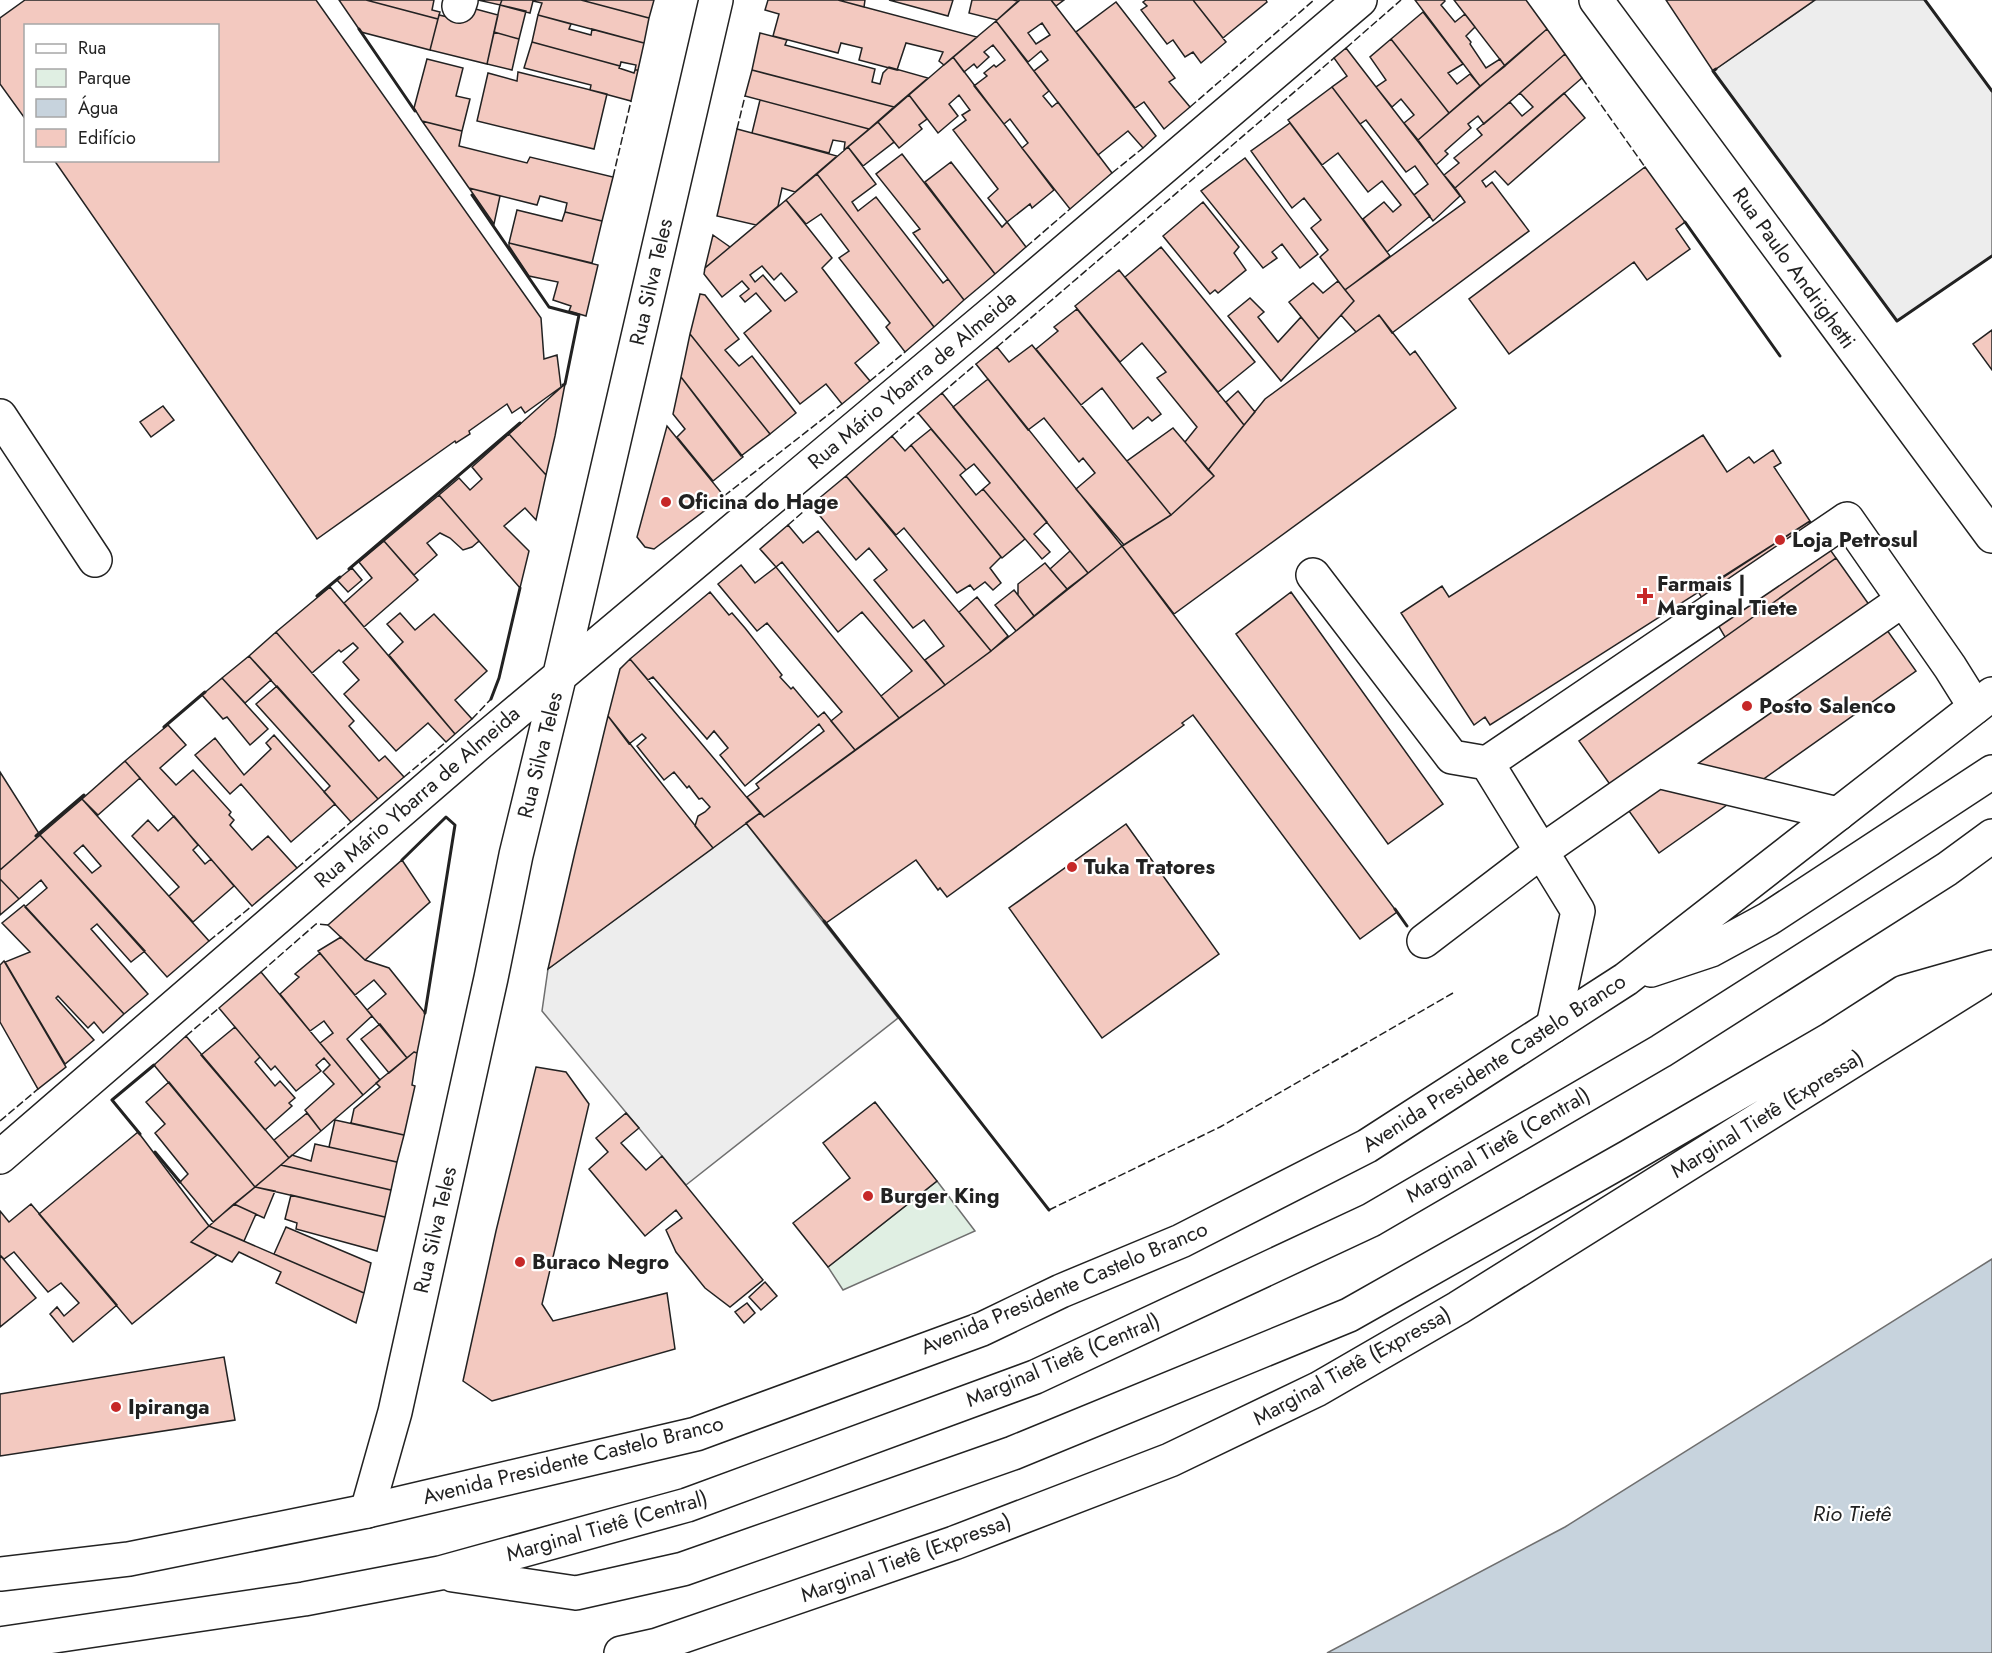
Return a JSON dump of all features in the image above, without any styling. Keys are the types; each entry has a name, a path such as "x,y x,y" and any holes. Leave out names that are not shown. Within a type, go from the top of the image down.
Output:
{"main road":[{"name":"Rua Silva Teles","path":"367,1511 395,1412 516,855 716,0"},
{"name":"Rua Mário Ybarra de Almeida","path":"0,1157 560,674 1003,304 1360,0"},
{"name":"Rua Paulo Andrighetti","path":"1596,0 1992,536"},
{"path":"0,416 95,560"},
{"path":"1313,574 1452,757 1487,763 1847,519 1903,600 1984,700"},
{"path":"1424,941 1542,852 1903,600"},
{"name":"Avenida Presidente Castelo Branco","path":"0,1574 129,1559 367,1511 696,1434 982,1329 1061,1292 1181,1241 1367,1146 1626,978 1984,700"},
{"path":"1487,763 1578,910 1553,1026"},
{"path":"1657,771 1838,814"},
{"path":"1626,978 1711,950 1768,919 1992,772"},
{"name":"Marginal Tietê (Central)","path":"0,1644 304,1599 440,1573 687,1506 1035,1377 1371,1220 1661,1051 1947,869 1992,836"},
{"path":"440,1573 576,1593 683,1569 1013,1453 1349,1315 1630,1156 1831,1039 1904,992 1992,967"},
{"name":"Marginal Tietê (Expressa)","path":"621,1653 657,1645 965,1539 1170,1460 1318,1389 1458,1308 1992,974"}],"green space":[{"path":"937,1181 975,1231 843,1290 828,1267"}],"shaded area":[{"path":"1815,0 1925,0 1992,91 1992,256 1897,321 1713,71"},
{"path":"746,823 898,1018 686,1185 542,1011 548,969"}],"water":[{"name":"Rio Tietê","path":"1992,1259 1992,1653 1327,1653 1565,1527"}],"building":[{"path":"25,0 316,0 541,318 544,359 557,355 561,387 525,413 521,407 512,413 507,404 469,431 470,434 456,443 455,441 317,539 55,162 219,162 219,24 24,24 24,117 0,84 0,18"},
{"path":"339,0 366,0 438,19 430,50 361,32"},
{"path":"366,0 434,0 432,10 440,12 438,19"},
{"path":"478,0 502,0 500,5"},
{"path":"502,0 581,0 649,18 644,43 538,15 542,3 533,1 530,13 500,5"},
{"path":"581,0 654,0 649,18"},
{"path":"768,0 838,0 977,37 944,65 939,61 943,52 906,43 897,70 859,60 862,48 841,43 838,53 773,36 779,14 765,10"},
{"path":"838,0 865,0 864,7"},
{"path":"889,0 953,0 948,16"},
{"path":"972,0 1018,1 997,20 969,13"},
{"path":"1020,0 1051,0 1156,136 1143,148 1128,131 1098,155 1034,71 1048,60 1041,51 1028,62 996,21","holes":["1042,23 1050,35 1036,44 1028,33"]},
{"path":"1051,0 1064,0 1056,6"},
{"path":"1146,0 1193,0 1226,42 1201,63 1193,52 1185,57 1173,40 1167,44 1141,10 1147,6 1143,2"},
{"path":"1193,0 1266,0 1267,2 1223,38"},
{"path":"1415,0 1444,0 1441,5 1455,22 1465,14 1475,27 1466,36 1486,68 1500,59 1505,66 1480,86"},
{"path":"1454,0 1526,0 1547,29 1505,66"},
{"path":"1666,0 1815,0 1713,71"},
{"path":"1116,2 1175,78 1169,82 1190,107 1164,129 1144,102 1135,108 1076,32"},
{"path":"500,5 526,11 519,39 494,32"},
{"path":"468,7 498,15 487,64 430,50 439,15 465,21"},
{"path":"1423,12 1463,64 1448,73 1457,84 1470,74 1480,86 1449,113 1391,39"},
{"path":"538,15 571,24 569,29 591,35 592,29 644,43 638,70 635,70 636,65 621,62 620,66 532,42"},
{"path":"996,21 1049,91 1043,96 1052,107 1058,102 1112,173 1070,209 1022,148 1028,143 1010,119 1004,124 974,86 987,76 984,73 1005,60 993,45 984,52 989,57 977,68 974,64 964,72 953,57"},
{"path":"1547,29 1565,54 1484,124 1478,116 1468,124 1471,128 1445,151 1448,154 1436,165 1418,140"},
{"path":"494,32 519,39 512,70 487,64"},
{"path":"760,33 787,40 785,45 875,69 872,82 880,84 883,73 889,67 928,78 894,107 752,70"},
{"path":"1391,39 1449,113 1418,140 1404,123 1414,115 1401,99 1392,107 1376,87 1386,80 1370,57"},
{"path":"532,42 620,66 619,68 634,73 638,70 631,101 590,90 591,85 524,68"},
{"path":"1346,48 1460,196 1433,221 1414,195 1428,184 1415,166 1406,172 1366,120 1360,124 1332,87 1347,76 1334,58"},
{"path":"1565,54 1582,78 1455,188 1444,175 1459,163 1454,158 1482,135 1477,129 1510,102 1522,116 1533,107 1520,93"},
{"path":"953,57 1054,190 1032,208 1030,204 1007,222 988,198 998,189 953,130 966,120 962,115 970,110 959,95 949,104 958,116 938,133 909,95"},
{"path":"427,59 463,68 456,96 470,99 462,131 422,121 414,108"},
{"path":"752,70 894,107 869,129 745,96"},
{"path":"518,72 607,94 594,149 477,121 488,73 517,81"},
{"path":"1332,87 1430,216 1387,252 1363,219 1384,202 1393,212 1401,205 1382,181 1368,192 1338,153 1322,165 1288,120"},
{"path":"1564,93 1585,118 1508,185 1495,171 1482,181 1486,187 1492,182 1529,231 1392,333 1379,315 1356,332 1341,315 1354,301 1345,290 1465,202 1455,188"},
{"path":"909,95 927,119 919,125 922,129 899,148 878,122"},
{"path":"760,100 869,129 844,150 845,142 833,140 829,153 752,133"},
{"path":"422,121 462,131 459,146 527,163 530,157 613,177 602,221 565,212 567,203 540,196 537,205 469,188"},
{"path":"878,122 894,142 863,166 848,147"},
{"path":"1290,123 1390,256 1345,290 1320,257 1328,250 1311,228 1321,220 1304,198 1292,208 1251,151"},
{"path":"737,129 837,156 795,192 782,188 778,206 756,225 717,216"},
{"path":"848,147 876,184 852,202 858,211 876,197 943,283 948,279 964,300 934,327 817,174"},
{"path":"902,154 995,274 964,300 913,233 920,229 876,174"},
{"path":"1245,158 1318,254 1300,268 1282,244 1272,252 1277,258 1263,268 1201,191"},
{"path":"951,162 1002,227 1007,222 1026,247 995,274 925,182"},
{"path":"1645,167 1685,222 1676,229 1690,249 1647,280 1634,262 1509,354 1469,299"},
{"path":"817,174 934,327 905,352 886,327 890,323 839,258 849,251 821,214 806,224 786,200"},
{"path":"469,188 500,196 494,224"},
{"path":"786,200 832,258 822,268 879,343 855,363 870,381 842,404 826,384 800,404 744,333 771,311 756,293 745,302 740,296 749,289 742,281 722,297 704,274 705,268","holes":["762,266 774,280 781,273 797,292 785,301 763,275 755,282 750,275"]},
{"path":"1203,202 1239,247 1234,253 1246,270 1218,293 1215,290 1210,294 1163,236"},
{"path":"517,210 562,221 565,212 602,221 592,263 509,243"},
{"path":"713,235 730,247 705,268"},
{"path":"509,243 598,265 586,316 569,311 571,306 553,300 558,282 529,276"},
{"path":"1161,247 1255,362 1218,392 1125,277"},
{"path":"1119,270 1244,425 1208,470 1185,442 1197,427 1157,378 1166,372 1142,343 1120,362 1075,306"},
{"path":"1338,281 1354,301 1319,339 1289,302 1313,283 1323,293"},
{"path":"700,294 705,295 739,339 725,350 739,366 752,356 796,413 770,434 690,334"},
{"path":"1250,298 1264,312 1258,317 1278,342 1301,317 1319,339 1281,381 1228,316"},
{"path":"1077,309 1161,414 1152,421 1148,417 1133,429 1102,388 1081,405 1036,349 1058,331 1054,327"},
{"path":"1379,315 1410,355 1415,351 1456,408 1174,614 1122,546 1171,515 1214,476 1208,470 1265,399"},
{"path":"1992,330 1992,370 1973,344"},
{"path":"690,334 770,434 741,456 681,377"},
{"path":"1032,345 1171,515 1124,545 1076,489 1095,473 1083,458 1079,462 1044,418 1028,430 976,364 997,347 1009,362"},
{"path":"681,377 743,457 713,481 677,437 685,429 673,414"},
{"path":"988,379 1122,546 1088,573 953,407"},
{"path":"565,384 555,436 546,475 509,434"},
{"path":"1238,391 1255,412 1244,425 1226,402"},
{"path":"942,393 1047,522 1034,534 1050,552 1042,559 983,489 990,483 974,464 966,470 918,413"},
{"path":"163,406 174,420 151,437 140,422"},
{"path":"667,426 724,496 654,549 645,547 637,537"},
{"path":"1173,428 1214,476 1171,515 1127,461"},
{"path":"931,429 966,470 960,475 976,495 983,489 1025,539 1002,558 911,445"},
{"path":"509,434 546,475 536,520 525,508 504,526 529,551 520,588 439,495 459,478 470,490 482,479 472,467"},
{"path":"1703,435 1727,472 1749,457 1754,463 1773,450 1781,463 1774,467 1810,521 1490,725 1485,717 1474,725 1401,613 1442,586 1449,597"},
{"path":"892,436 905,451 911,445 1001,557 990,568 1001,583 993,590 985,582 974,590 970,585 957,593 904,528 896,535 846,476"},
{"path":"846,476 991,651 945,685 925,660 944,646 924,620 913,628 874,580 887,570 869,548 856,560 811,505"},
{"path":"439,495 479,541 463,550 450,538 440,533 427,543 437,555 414,575 384,541"},
{"path":"1810,521 1836,558 1725,637 1699,593"},
{"path":"788,525 803,543 818,531 945,685 899,718 881,696 912,671 862,612 838,632 782,562 776,567 760,549"},
{"path":"384,541 418,580 364,627 344,603 372,578 359,562"},
{"path":"1122,546 1397,912 1360,939 1193,715 1182,723 1184,725 947,897 940,888 938,890 916,860 826,923 746,823 760,813 764,817 945,685"},
{"path":"1070,551 1088,573 1067,589 1050,569"},
{"name":"Posto Salenco","path":"1836,558 1916,671 1659,853 1579,741"},
{"path":"1045,563 1067,589 1034,616 1018,595 1018,584"},
{"path":"741,565 755,583 776,567 899,718 855,750 831,721 842,712 767,623 757,631 718,584"},
{"path":"352,568 362,580 348,592 337,580"},
{"path":"330,587 455,734 446,742 428,723 396,751 344,694 359,680 343,662 358,648 353,643 341,652 339,650 312,673 276,632"},
{"path":"1014,590 1034,616 1016,631 995,605"},
{"path":"710,592 729,615 732,613 745,628 791,689 793,687 818,717 824,712 855,750 764,817 747,797 759,788 756,784 824,731 819,724 745,786 720,755 728,748 714,731 707,739 653,677 648,680 630,659"},
{"path":"1291,592 1443,804 1388,844 1236,634"},
{"path":"977,597 1008,636 991,651 959,612"},
{"path":"400,613 415,630 434,614 487,671 455,700 472,719 455,734 389,655 403,642 387,624"},
{"path":"276,632 354,721 349,726 379,761 385,756 404,777 378,799 249,656"},
{"path":"249,656 271,680 245,703 222,678"},
{"path":"630,659 760,813 713,848 695,826 698,816 710,807 702,798 699,799 689,786 687,788 674,772 664,780 637,746 646,738 642,734 629,744 608,716 620,669"},
{"path":"222,678 268,729 250,745 227,717 223,719 202,695"},
{"path":"277,686 378,799 351,822 324,792 330,786 256,704"},
{"path":"608,716 713,848 548,969 575,852"},
{"path":"168,725 186,745 160,768 176,785 193,770 231,812 229,815 234,820 230,825 252,850 268,836 297,868 252,906 125,761"},
{"path":"274,735 335,804 291,842 241,784 230,794 195,755 215,738 244,775 271,749 266,743"},
{"path":"125,761 140,778 98,815 82,799"},
{"path":"0,772 40,835 0,870"},
{"path":"82,799 209,941 167,977 40,835","holes":["83,845 101,866 92,873 74,853"]},
{"path":"174,816 198,845 193,850 205,864 211,859 234,886 193,922 169,896 179,887 132,836 148,820 158,831"},
{"path":"1126,824 1219,954 1102,1038 1009,908"},
{"path":"40,835 145,951 131,962 97,924 91,929 148,994 124,1014 25,907 47,888 41,880 19,899 0,879 0,870"},
{"path":"402,860 430,902 365,960 328,925"},
{"path":"0,879 19,899 0,915"},
{"path":"24,905 124,1014 103,1033 94,1022 88,1028 58,996 56,998 94,1040 65,1064 5,962 30,952 2,923"},
{"path":"341,937 365,960 389,968 425,1013 417,1053 414,1052 407,1058 367,1010 386,994 374,980 355,995 318,951"},
{"path":"320,953 372,1016 347,1039 380,1080 363,1095 320,1043 333,1033 324,1021 310,1031 280,994 299,977 295,974"},
{"path":"4,961 66,1067 38,1089 0,1022 0,965"},
{"path":"261,972 363,1095 321,1131 305,1110 334,1084 323,1072 330,1065 324,1058 316,1065 321,1071 296,1091 275,1066 271,1070 219,1008"},
{"path":"380,1024 407,1058 389,1073 361,1039"},
{"path":"235,1027 260,1057 255,1062 275,1086 280,1081 295,1098 289,1103 292,1106 265,1130 201,1055"},
{"path":"186,1036 289,1158 255,1187 154,1065"},
{"path":"414,1052 417,1053 412,1085 415,1086 404,1135 351,1123 354,1109 380,1087 376,1083"},
{"name":"Buraco Negro","path":"536,1067 566,1072 589,1104 542,1304 553,1321 667,1293 675,1349 492,1401 463,1381 496,1231"},
{"path":"169,1082 255,1187 213,1222 180,1182 188,1174 155,1133 165,1124 146,1102"},
{"path":"875,1102 937,1181 828,1267 793,1223 850,1178 823,1143"},
{"path":"307,1113 321,1131 289,1158 274,1140"},
{"path":"626,1113 639,1128 621,1143 646,1170 662,1156 763,1280 730,1307 705,1288 676,1252 666,1230 682,1218 676,1210 645,1236 589,1169 608,1152 596,1138"},
{"path":"335,1120 404,1135 397,1162 329,1147"},
{"path":"138,1132 209,1226 191,1242 217,1255 132,1324 39,1214"},
{"path":"315,1144 397,1162 391,1190 281,1165 292,1155 311,1161"},
{"path":"281,1165 391,1190 385,1217 255,1187"},
{"path":"255,1187 275,1191 264,1218 234,1204"},
{"path":"291,1195 385,1217 377,1251 296,1229 297,1223 285,1219"},
{"path":"31,1204 117,1305 73,1342 50,1314 57,1307 64,1316 79,1303 61,1283 48,1292 14,1252 4,1259 0,1255 0,1211 9,1222"},
{"path":"234,1204 256,1214 244,1241 209,1226"},
{"path":"209,1226 364,1293 356,1323 276,1283 281,1272 239,1252 232,1262 191,1242"},
{"path":"286,1227 371,1263 364,1293 274,1254"},
{"path":"0,1255 36,1298 0,1327"},
{"path":"765,1282 777,1296 761,1310 749,1297"},
{"path":"747,1303 755,1313 744,1323 735,1312"},
{"name":"Ipiranga","path":"224,1357 235,1420 0,1456 0,1394"}],"fence":[{"path":"1190,107 1314,0"},
{"path":"1346,48 1401,0"},
{"path":"997,347 1334,58"},
{"path":"1582,78 1645,167"},
{"path":"737,129 745,96"},
{"path":"613,177 631,101"},
{"path":"1112,173 1143,148"},
{"path":"1026,247 1070,209"},
{"path":"870,381 905,352"},
{"path":"942,393 976,364"},
{"path":"724,496 842,404"},
{"path":"892,436 918,413"},
{"path":"788,525 811,505"},
{"path":"472,719 491,699"},
{"path":"404,777 446,742"},
{"path":"297,868 351,822"},
{"path":"209,941 252,906"},
{"path":"261,972 316,924 328,925"},
{"path":"1049,1210 1220,1127 1453,993"},
{"path":"186,1036 219,1008"},
{"path":"0,1121 38,1089"}],"wall":[{"path":"1925,0 1992,91"},
{"path":"359,29 415,111"},
{"path":"1716,69 1713,71 1897,321 1992,256"},
{"path":"472,195 549,307 579,315 563,385"},
{"path":"1685,222 1780,356"},
{"path":"349,569 520,423"},
{"path":"317,596 340,577"},
{"path":"491,699 499,678 520,588"},
{"path":"164,727 205,692"},
{"path":"36,836 84,795"},
{"path":"402,860 446,817 455,825 425,1013"},
{"path":"1395,909 1407,926"},
{"path":"824,921 1049,1210"},
{"path":"140,1134 112,1100 154,1065"},
{"path":"155,1152 180,1182"}],"place":[{"name":"Oficina do Hage","path":"666,502"},
{"name":"Loja Petrosul","path":"1780,540"},
{"name":"Farmais | Marginal Tiete","path":"1645,596"},
{"name":"Posto Salenco","path":"1747,706"},
{"name":"Tuka Tratores","path":"1072,867"},
{"name":"Burger King","path":"868,1196"},
{"name":"Buraco Negro","path":"520,1262"},
{"name":"Ipiranga","path":"116,1407"}]}
